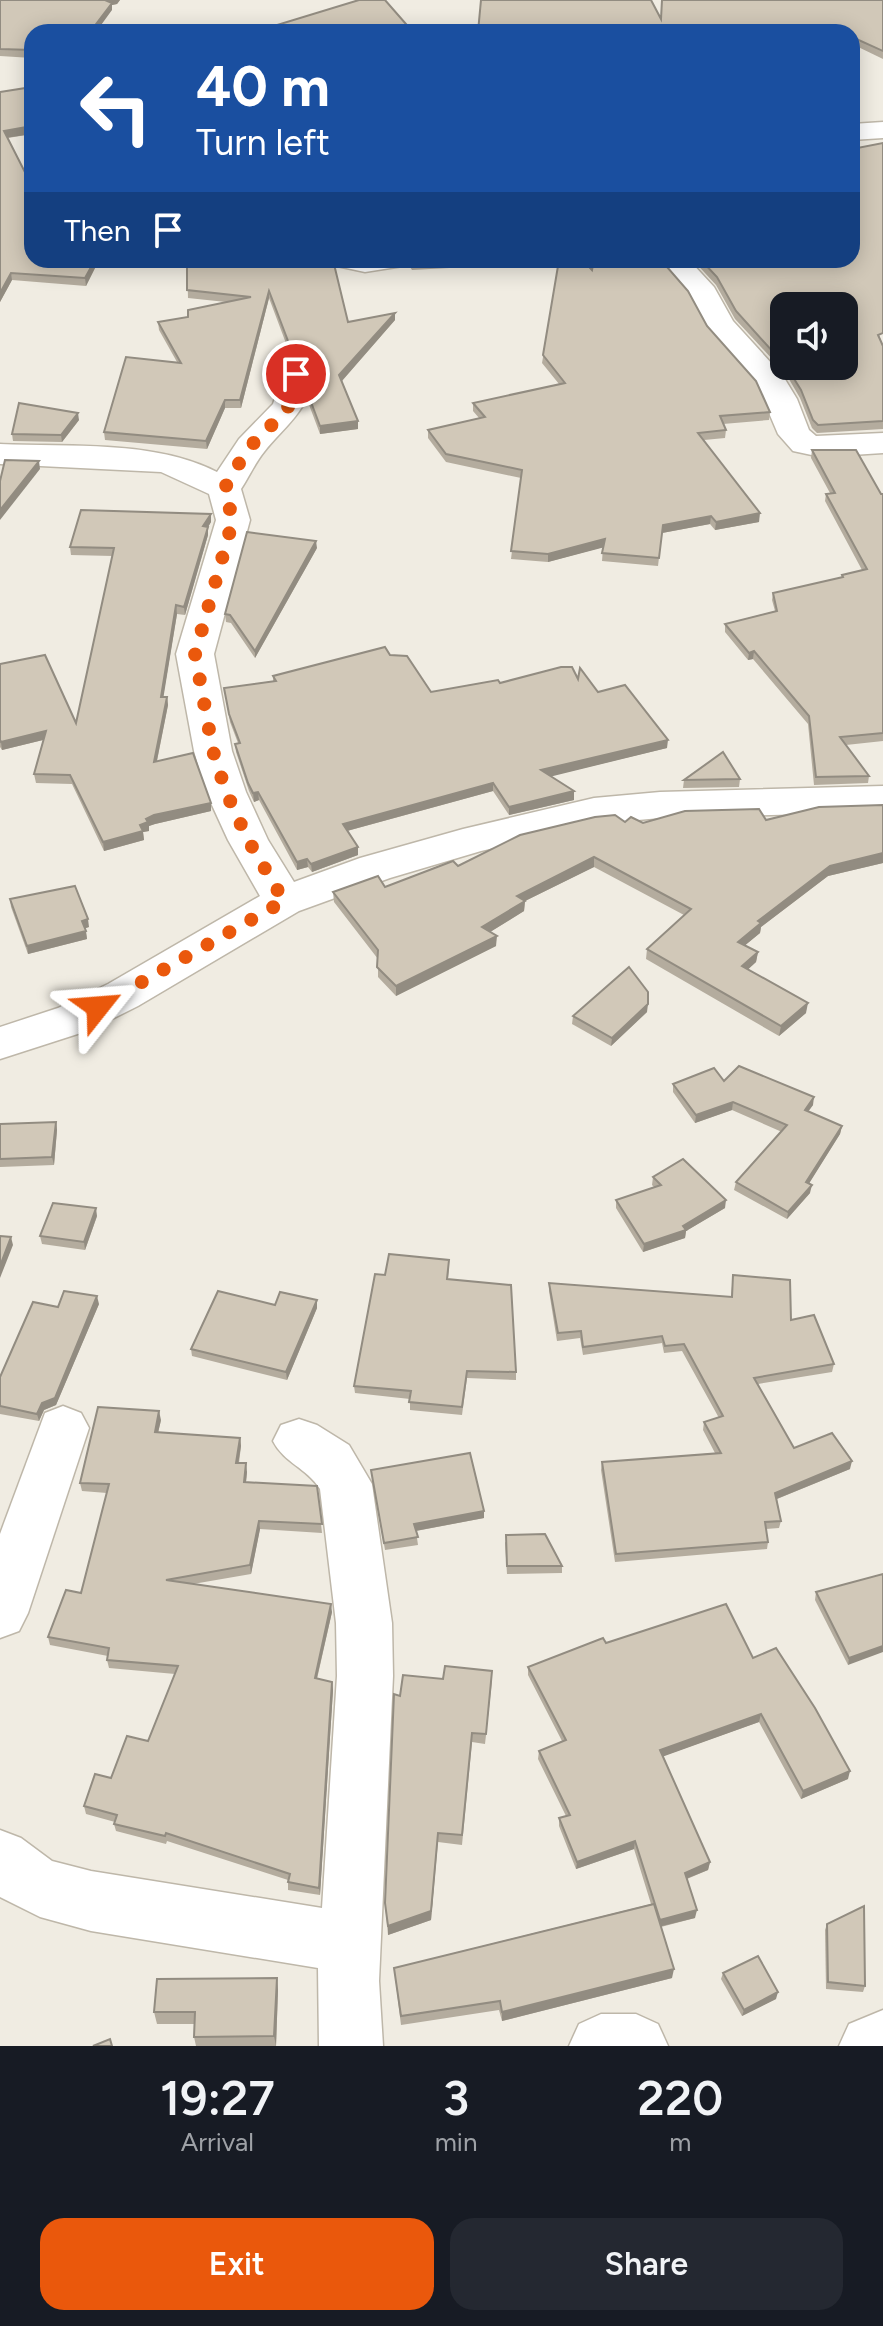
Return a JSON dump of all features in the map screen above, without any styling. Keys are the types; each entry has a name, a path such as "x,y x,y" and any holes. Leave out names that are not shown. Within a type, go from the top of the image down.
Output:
{"street":[{"path":"860,131 883,130"},
{"path":"680,268 703,293 720,325 772,383 794,434 805,444 821,447 883,443"},
{"path":"224,489 251,445 290,405 297,392 296,374"},
{"path":"0,454 162,462 184,468 224,489 233,520 195,654 213,751 226,792 248,840 284,901"},
{"path":"0,1043 74,1019 123,995 284,901 375,868 477,839 594,811 707,802 883,799"},
{"path":"0,1613 63,1428"},
{"path":"299,1441 331,1461 346,1484 364,1623 365,1676 348,1981 351,2046"},
{"path":"0,1859 10,1869 40,1887 91,1901 350,1943"},
{"path":"871,2046 883,2042"},
{"path":"601,2046 636,2046"}],"building":[{"path":"0,0 105,0 112,3 96,24 24,24 24,50 0,49"},
{"path":"359,0 385,0 406,24 280,24"},
{"path":"481,0 651,0 661,19 662,0 883,0 883,51 860,41 860,24 479,24"},
{"path":"24,88 24,127 4,131 24,170 24,268 91,268 85,278 11,273 0,293 0,92"},
{"path":"883,143 883,333 878,335 883,346 883,421 818,425 795,380 858,380 858,292 770,292 770,349 736,311 709,268 860,268 860,147"},
{"path":"187,268 335,268 348,322 395,313 339,375 358,421 320,426 308,394 314,364 307,356 293,354 269,291 240,400 225,400 206,441 104,432 126,357 181,363 158,322 188,317 188,310 251,297 187,290"},
{"path":"558,268 668,268 688,291 707,326 756,381 770,412 720,416 726,430 698,433 760,513 716,522 711,516 663,525 659,558 602,553 605,539 548,554 511,551 522,470 446,454 428,430 485,417 473,403 565,383 543,355"},
{"path":"19,403 78,413 61,435 12,434"},
{"path":"812,450 856,450 883,494 883,733 840,737 869,776 816,777 809,716 754,651 749,653 725,624 777,611 773,593 867,569 826,494 835,493"},
{"path":"5,460 39,461 0,510 0,481"},
{"path":"81,510 211,514 203,526 208,527 184,607 176,605 161,697 167,697 154,762 193,753 211,803 154,815 140,825 143,831 103,842 70,775 34,774 46,731 0,740 0,664 45,655 76,723 114,548 70,547"},
{"path":"247,532 316,541 255,651 230,615 225,614"},
{"path":"385,647 390,655 407,656 431,692 498,680 500,683 561,667 572,667 578,679 580,668 598,692 625,685 668,740 541,770 574,791 509,807 493,783 343,824 358,847 311,864 307,859 297,862 258,792 253,793 248,783 235,744 240,743 229,714 224,688 276,681 273,676"},
{"path":"723,752 740,779 684,780"},
{"path":"883,805 883,853 830,866 758,921 761,923 738,942 758,952 742,966 808,1003 781,1026 647,949 691,909 594,857 517,896 525,901 482,927 497,936 396,986 377,967 378,950 333,892 378,876 385,887 453,861 458,866 520,835 595,817 615,815 625,822 631,817 643,823 685,811 759,809 766,820 819,807"},
{"path":"75,886 88,919 82,921 86,931 27,946 10,899"},
{"path":"629,967 648,992 648,1004 612,1038 573,1016"},
{"path":"739,1066 814,1097 805,1110 842,1126 806,1182 812,1185 788,1212 736,1182 787,1125 733,1102 696,1115 673,1084 714,1068 724,1081"},
{"path":"56,1122 52,1157 0,1159 0,1124"},
{"path":"683,1159 726,1200 683,1226 686,1230 644,1244 616,1200 661,1185 653,1177"},
{"path":"53,1203 96,1208 84,1242 40,1236"},
{"path":"0,1236 11,1237 0,1266"},
{"path":"389,1254 449,1260 447,1279 511,1285 516,1372 467,1371 462,1407 409,1402 411,1391 354,1386 375,1274 385,1275"},
{"path":"733,1275 790,1280 791,1320 814,1315 834,1364 754,1378 794,1448 832,1433 852,1461 775,1493 781,1521 765,1522 768,1542 616,1554 602,1462 721,1453 704,1422 723,1416 684,1344 665,1346 662,1336 583,1347 581,1331 558,1333 549,1283 732,1297"},
{"path":"64,1291 97,1296 55,1398 42,1403 37,1414 0,1406 0,1377 33,1302 58,1307"},
{"path":"218,1291 275,1305 280,1292 317,1300 286,1372 191,1349"},
{"path":"98,1407 159,1411 155,1432 240,1438 236,1463 246,1463 244,1482 317,1486 322,1524 259,1521 250,1565 166,1580 331,1604 315,1678 332,1682 319,1888 288,1882 290,1874 166,1833 165,1836 114,1824 117,1815 84,1806 95,1774 111,1778 127,1736 148,1741 178,1666 107,1660 109,1648 48,1637 66,1590 81,1593 109,1484 80,1483"},
{"path":"470,1453 484,1511 414,1524 418,1537 384,1543 371,1470"},
{"path":"545,1534 562,1566 507,1566 506,1535"},
{"path":"883,1574 883,1646 849,1658 816,1592"},
{"path":"726,1604 753,1658 776,1648 815,1708 850,1771 803,1791 761,1714 660,1750 710,1862 685,1873 697,1910 660,1920 635,1841 577,1862 559,1818 570,1815 539,1751 566,1740 528,1667 603,1638 606,1643"},
{"path":"445,1666 492,1671 486,1734 472,1733 462,1835 438,1833 431,1911 388,1926 385,1903 394,1694 400,1696 403,1675 443,1679"},
{"path":"654,1904 674,1969 502,2012 500,2001 401,2016 394,1968"},
{"path":"864,1906 865,1986 828,1982 827,1924"},
{"path":"758,1956 778,1992 744,2010 723,1973"},
{"path":"277,1978 274,2036 194,2037 195,2012 154,2012 157,1979"},
{"path":"110,2039 112,2046 93,2046"}],"route":[{"path":"98,1007 284,901 248,840 226,792 213,751 195,654 233,520 224,489 251,445 290,405 297,392 296,374"}]}
